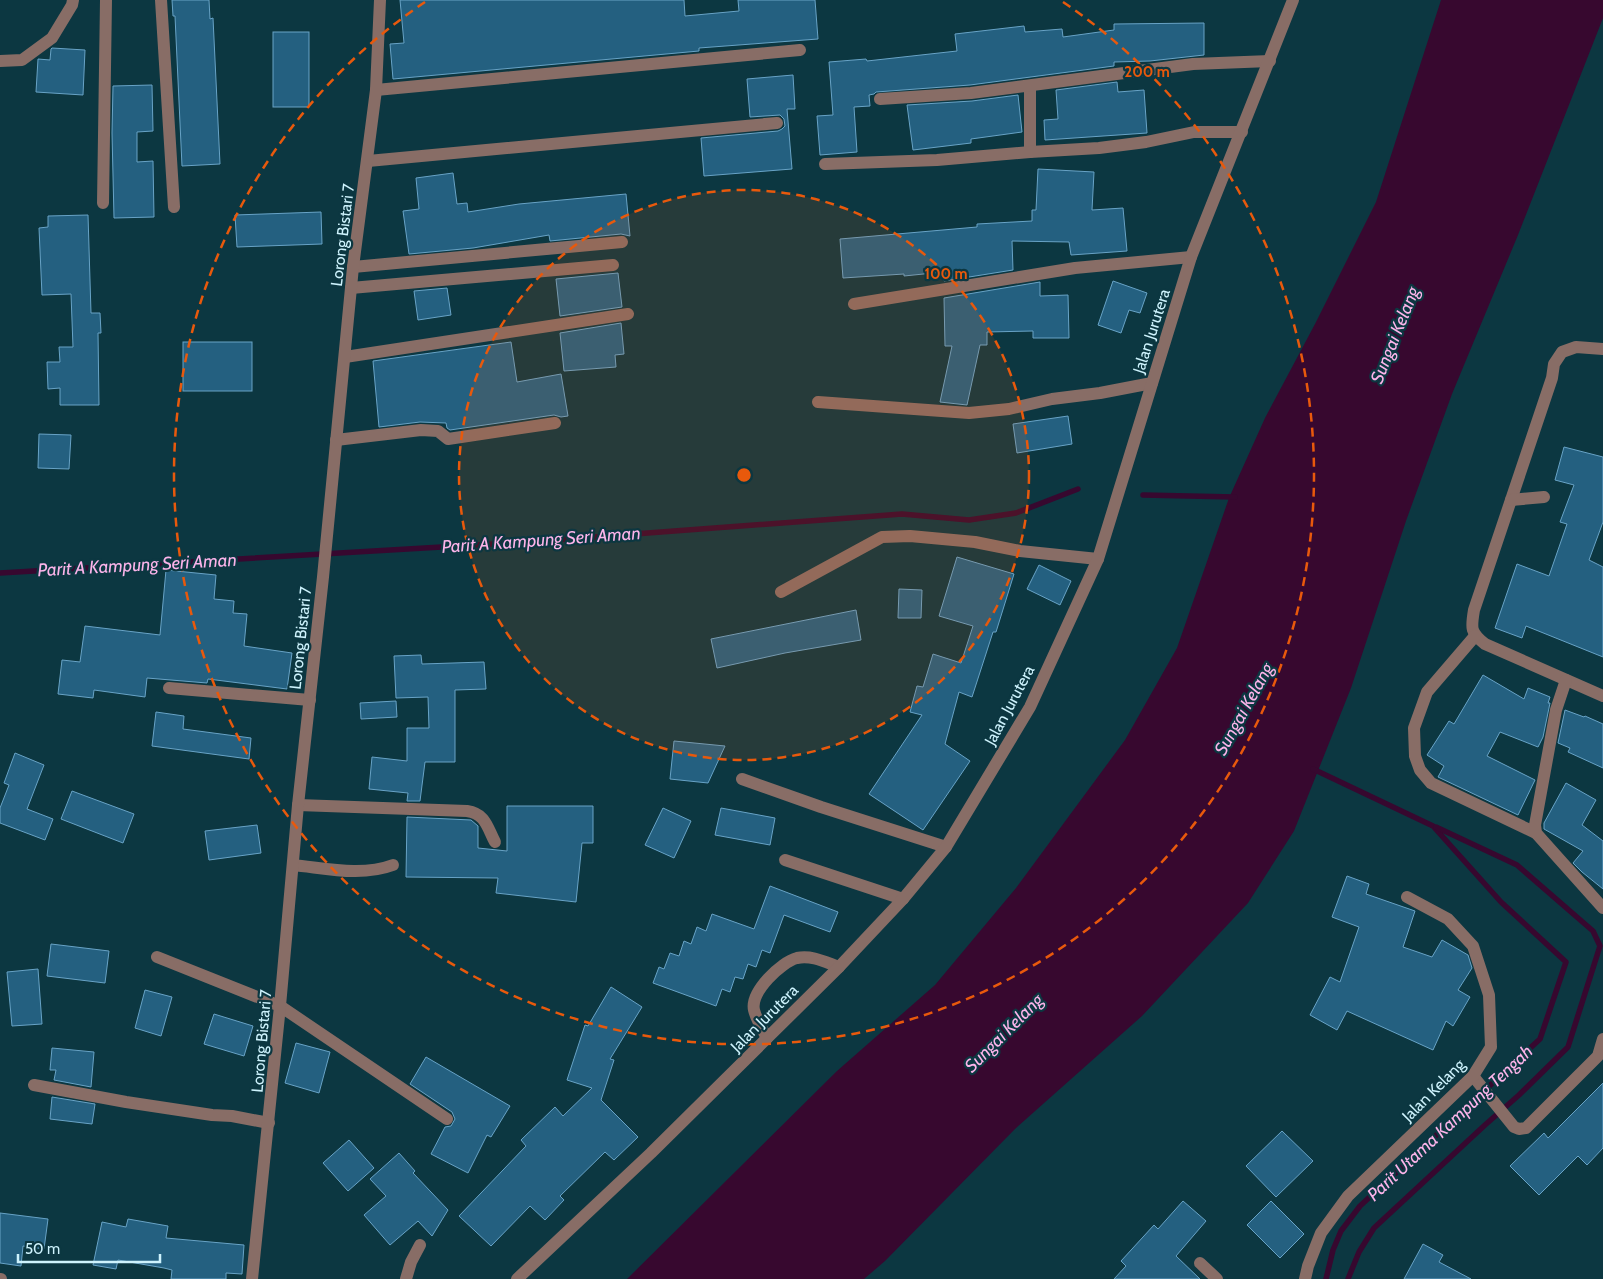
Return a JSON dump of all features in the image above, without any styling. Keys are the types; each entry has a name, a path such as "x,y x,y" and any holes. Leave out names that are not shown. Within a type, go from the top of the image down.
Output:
{"street":[{"path":"0,61 22,60 52,38 74,0"},
{"path":"104,203 106,0"},
{"path":"161,0 174,207"},
{"name":"Lorong Bistari 7","path":"252,1279 351,288 376,90 380,0"},
{"name":"Jalan Jurutera","path":"518,1279 651,1153 839,967 903,899 946,847 1030,707 1098,559 1191,257 1293,0"},
{"path":"376,90 800,50"},
{"path":"880,99 971,93 1193,64 1270,61"},
{"path":"1030,86 1030,152"},
{"path":"368,161 777,123"},
{"path":"825,164 937,160 1099,148 1146,142 1194,132 1242,132"},
{"path":"354,267 622,242"},
{"path":"854,304 1076,268 1191,257"},
{"path":"351,288 613,264"},
{"path":"345,357 628,314"},
{"path":"1603,349 1576,347 1562,352 1554,364 1552,378 1474,610 1472,624 1475,636 1485,644 1603,696"},
{"path":"818,402 969,413 1009,409 1052,399 1100,393 1152,383"},
{"path":"336,440 421,430 438,431 448,439 555,422"},
{"path":"1511,500 1544,497"},
{"path":"781,592 882,538 910,536 975,542 1020,551 1098,559"},
{"path":"1475,636 1427,692 1414,728 1415,756 1420,770 1431,783 1536,833 1603,908"},
{"path":"1536,833 1535,825 1556,710 1566,680"},
{"path":"169,688 310,700"},
{"path":"742,779 821,807 946,847"},
{"path":"298,805 477,812 483,818 495,842"},
{"path":"785,860 903,899"},
{"path":"293,865 362,872 380,870 393,865"},
{"name":"Jalan Kelang","path":"1305,1279 1320,1233 1348,1196 1473,1076 1491,1047 1489,995 1473,946 1448,919 1407,897"},
{"path":"157,957 280,1006 447,1119"},
{"path":"767,1038 754,1009 756,996 780,966 797,958 814,958 839,967"},
{"path":"1473,1076 1514,1127 1519,1129 1526,1128 1598,1056 1603,1039"},
{"path":"34,1085 126,1102 212,1115 232,1116 269,1123"},
{"path":"406,1279 411,1262 420,1245"},
{"path":"1200,1263 1217,1279"}],"water":[{"name":"Sungai Kelang","path":"1441,0 1603,0 1603,18 1518,235 1452,394 1406,521 1351,688 1294,831 1248,903 1142,1016 1015,1129 885,1261 864,1279 627,1279 837,1071 935,985 1016,888 1125,740 1177,648 1229,498 1265,418 1315,324 1376,202"}],"building":[{"path":"172,0 209,0 210,19 213,18 220,164 182,166 175,16 173,16"},
{"path":"400,0 684,0 685,16 739,11 738,0 815,0 818,39 699,48 699,51 393,79 390,44 404,43"},
{"path":"1204,23 1204,55 1150,61 1114,62 1114,66 970,85 876,92 869,95 870,106 854,107 857,152 820,155 817,116 833,115 829,62 866,59 867,61 957,51 955,34 1024,26 1025,32 1062,29 1063,37 1114,30 1114,24"},
{"path":"273,32 309,32 309,107 273,107"},
{"path":"52,48 85,50 83,95 36,92 38,59 50,60"},
{"path":"793,75 795,109 787,109 792,169 704,176 701,138 778,131 785,126 784,119 780,115 750,117 747,79"},
{"path":"1117,82 1118,92 1144,90 1147,133 1045,140 1044,120 1058,119 1056,90"},
{"path":"152,85 153,131 137,132 137,162 153,161 154,217 114,218 113,86"},
{"path":"1018,95 1022,132 971,139 971,143 913,150 907,105 972,101"},
{"path":"1038,169 1094,172 1092,210 1123,208 1127,251 1071,255 1069,242 1012,241 1013,270 944,281 943,272 904,276 904,274 843,278 840,239 977,227 977,224 1032,221 1032,210 1036,210"},
{"path":"453,173 457,204 467,203 468,212 519,204 626,194 630,236 621,234 550,241 549,235 473,248 409,254 403,211 419,209 416,178"},
{"path":"321,212 322,244 237,247 235,215"},
{"path":"88,215 91,313 100,313 101,333 98,333 99,405 60,405 60,388 48,389 47,362 60,362 59,347 73,347 71,294 42,295 39,228 48,227 48,216"},
{"path":"618,273 622,307 560,316 556,279"},
{"path":"1113,281 1147,293 1140,313 1129,310 1121,333 1098,325"},
{"path":"1040,282 1040,296 1068,295 1069,338 1033,338 1033,331 987,332 987,345 980,345 967,405 940,402 952,346 945,346 944,298"},
{"path":"447,288 451,315 418,320 414,291"},
{"path":"621,323 624,354 615,355 616,367 564,371 560,333"},
{"path":"183,342 252,342 252,391 183,391"},
{"path":"511,342 517,382 561,374 568,416 554,415 450,430 447,428 446,423 420,422 379,427 373,361"},
{"path":"1068,416 1072,444 1017,453 1013,424"},
{"path":"39,434 71,435 69,469 38,468"},
{"path":"1564,447 1603,457 1603,522 1589,560 1603,567 1603,657 1526,626 1522,638 1495,628 1517,564 1549,576 1567,524 1560,522 1574,485 1555,480"},
{"path":"957,557 1014,574 996,632 993,632 972,697 959,692 945,744 970,761 923,830 869,794 922,715 910,712 917,686 923,687 933,654 961,663 973,626 939,616"},
{"path":"1039,565 1071,581 1060,605 1027,589"},
{"path":"166,570 216,575 214,599 234,601 233,613 247,614 244,646 292,653 287,689 208,679 207,683 147,678 145,697 94,690 93,698 58,694 62,660 80,662 85,626 160,635"},
{"path":"899,589 922,590 921,618 898,618"},
{"path":"856,610 861,640 785,653 717,668 711,639"},
{"path":"421,655 422,664 484,662 486,689 455,690 455,762 425,762 420,801 407,801 408,793 369,789 372,757 407,761 407,728 429,728 428,697 396,698 394,656"},
{"path":"1483,675 1524,699 1528,688 1550,697 1543,737 1538,747 1500,732 1487,756 1535,780 1518,815 1438,777 1444,766 1427,755 1449,721 1454,724"},
{"path":"396,701 397,717 361,719 360,703"},
{"path":"1565,710 1603,724 1603,768 1568,752 1570,748 1558,743"},
{"path":"156,712 184,716 183,729 251,738 249,759 152,746"},
{"path":"674,741 725,746 708,783 670,779"},
{"path":"15,753 44,765 27,809 53,819 45,840 0,823 0,808 9,785 4,783"},
{"path":"1566,783 1596,800 1582,825 1603,841 1603,889 1573,863 1583,851 1544,829 1544,823"},
{"path":"72,791 134,814 123,843 61,819"},
{"path":"507,806 593,806 593,843 582,843 576,902 496,893 498,878 406,877 407,817 471,820 478,826 478,848 507,851"},
{"path":"663,808 691,821 674,858 645,845"},
{"path":"721,808 775,818 770,845 715,835"},
{"path":"257,825 261,853 209,860 205,831"},
{"path":"1347,876 1369,884 1366,894 1415,911 1403,947 1432,957 1442,940 1468,955 1472,968 1458,990 1470,997 1453,1026 1446,1021 1433,1050 1347,1011 1337,1030 1310,1015 1330,977 1340,982 1359,927 1332,917"},
{"path":"770,886 838,912 830,932 784,915 770,953 762,950 756,967 748,964 743,979 735,977 730,992 722,989 716,1006 653,983 659,967 664,969 670,953 679,956 684,941 691,944 697,927 706,931 712,914 754,929"},
{"path":"51,944 109,951 105,983 47,976"},
{"path":"38,969 42,1024 12,1026 7,972"},
{"path":"611,987 642,1007 610,1059 614,1060 601,1100 638,1137 614,1160 605,1152 560,1196 564,1200 545,1220 530,1206 491,1246 459,1216 526,1146 521,1140 555,1107 563,1116 592,1088 567,1080 585,1025 588,1026"},
{"path":"145,990 172,997 161,1036 135,1028"},
{"path":"214,1014 253,1026 244,1056 204,1044"},
{"path":"296,1043 330,1052 319,1093 285,1083"},
{"path":"52,1048 94,1052 91,1087 54,1080 56,1070 50,1070"},
{"path":"426,1057 510,1106 491,1137 487,1135 468,1173 431,1154 445,1127 451,1126 455,1119 452,1112 410,1084"},
{"path":"1603,1083 1603,1148 1587,1165 1578,1156 1539,1195 1510,1166 1544,1133 1548,1138"},
{"path":"52,1097 95,1104 92,1124 50,1119"},
{"path":"1282,1131 1313,1161 1276,1197 1246,1166"},
{"path":"349,1140 374,1168 348,1191 323,1163"},
{"path":"399,1153 415,1171 413,1173 448,1210 432,1236 418,1221 390,1245 364,1215 386,1196 370,1179"},
{"path":"1183,1201 1206,1221 1176,1256 1200,1279 1114,1279 1126,1266 1121,1261 1154,1225 1158,1229"},
{"path":"1271,1201 1304,1234 1280,1258 1247,1225"},
{"path":"0,1213 48,1219 44,1249 23,1246 21,1266 0,1263"},
{"path":"128,1219 168,1226 166,1238 244,1245 242,1274 226,1273 226,1279 171,1279 172,1270 164,1268 118,1260 116,1269 93,1265 102,1222 126,1227"},
{"path":"1423,1244 1443,1255 1439,1262 1471,1279 1404,1279"}],"waterway":[{"name":"Parit A Kampung Seri Aman","path":"0,573 528,542 902,514 969,520 1016,513 1078,489"},
{"name":"Parit A Kampung Seri Aman","path":"1143,495 1235,497"},
{"name":"Parit Utama Kampung Tengah","path":"1313,769 1433,826 1501,902 1566,962 1540,1039 1360,1206 1341,1231 1333,1250 1326,1279"},
{"path":"1348,1279 1359,1252 1374,1228 1519,1095 1568,1047 1600,946 1593,931 1517,865 1436,827"}]}
